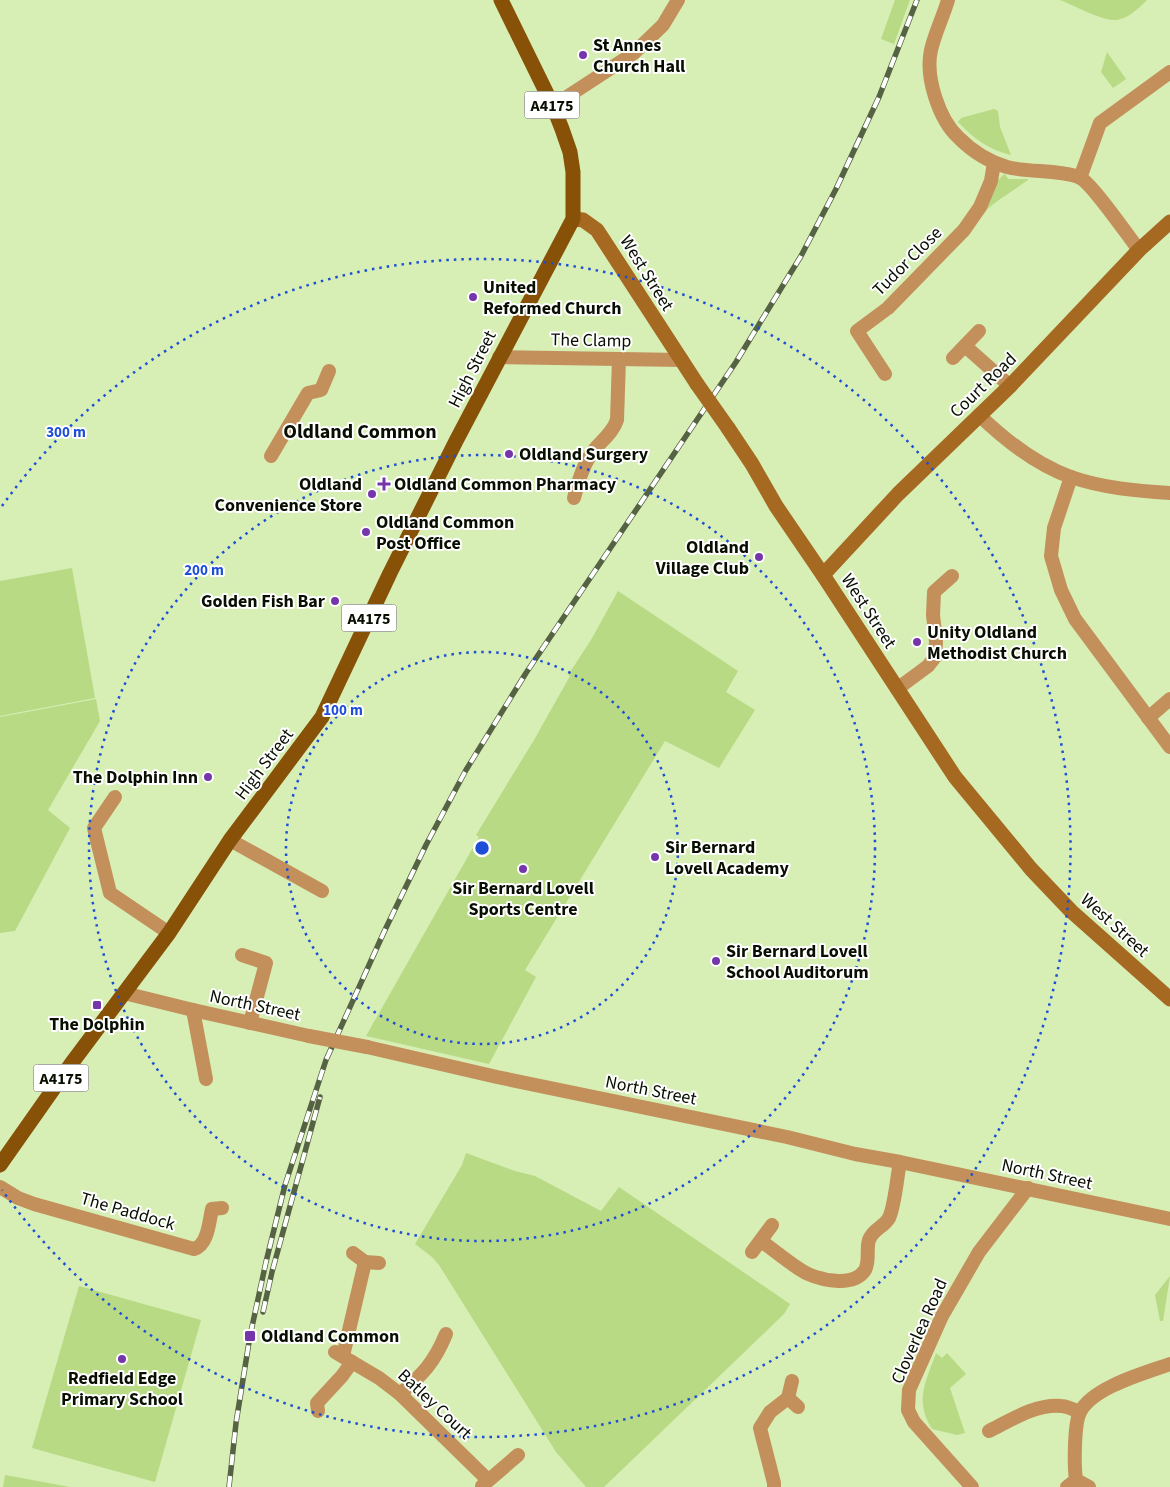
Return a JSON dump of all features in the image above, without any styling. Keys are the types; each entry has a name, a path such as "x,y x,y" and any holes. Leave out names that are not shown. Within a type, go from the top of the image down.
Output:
{"main road":[{"name":"A4175","path":"501,0 553,106 570,152 573,172 573,219"},
{"name":"High Street","path":"2,1157 169,933 230,840 322,717 390,573 499,357 573,219"}],"street":[{"path":"553,106 634,53 663,25 678,0"},
{"path":"948,0 931,51 930,69 936,99 957,137 970,148 994,163 1009,168 1056,173 1080,178 1096,194 1139,250"},
{"path":"1080,178 1100,123 1170,72"},
{"name":"Tudor Close","path":"885,374 857,331 888,308 964,230 980,207 991,181 994,163"},
{"name":"West Street","path":"573,219 583,220 598,230 697,384 752,464 776,506 955,777 1031,869 1082,922 1170,1000"},
{"name":"Court Road","path":"823,575 898,494 1010,386 1139,250 1170,222"},
{"path":"953,358 979,331"},
{"path":"965,346 1010,386"},
{"name":"The Clamp","path":"499,357 682,360"},
{"path":"574,498 582,470 592,452 614,429 617,420 619,359"},
{"path":"272,456 308,393 320,390 329,372"},
{"path":"979,415 1001,436 1034,459 1071,477 1132,491 1170,493"},
{"path":"1071,477 1054,528 1052,556 1061,590 1075,619 1170,747"},
{"path":"897,688 928,666 935,657 934,592 952,576"},
{"path":"1148,718 1170,699"},
{"path":"115,797 94,828 110,893 169,933"},
{"path":"230,840 322,891"},
{"path":"242,955 266,963 250,1023"},
{"name":"North Street","path":"124,993 309,1036 788,1137 855,1154 1028,1188 1170,1220"},
{"path":"193,1010 206,1079"},
{"path":"761,1241 808,1274 837,1281 847,1281 860,1275 866,1268 868,1242 873,1232 885,1224 890,1216 900,1162"},
{"name":"The Paddock","path":"0,1187 18,1198 34,1204 194,1249 203,1243 212,1209 222,1208"},
{"name":"Cloverlea Road","path":"972,1487 914,1422 908,1410 910,1390 942,1316 979,1252 1028,1188"},
{"path":"752,1252 772,1225"},
{"path":"353,1253 365,1262 379,1263"},
{"path":"318,1411 316,1403 342,1376 343,1357 365,1262"},
{"path":"400,1394 429,1367 446,1334"},
{"name":"Batley Court","path":"343,1357 379,1378 400,1394 485,1484 518,1455"},
{"path":"1089,1487 1071,1484 1080,1412 1088,1402 1105,1388 1170,1364"},
{"path":"774,1487 760,1428 770,1412 793,1402 792,1380"},
{"path":"989,1431 1029,1411 1044,1406 1063,1406 1080,1412"}],"green space":[{"path":"895,0 910,0 894,44 881,39"},
{"path":"1060,0 1147,0 1127,16 1113,20 1094,15"},
{"path":"1107,52 1126,79 1113,88 1101,72"},
{"path":"994,109 998,111 1000,127 1011,155 982,143 958,122 961,118"},
{"path":"1005,174 1008,179 1028,180 984,212 994,186"},
{"path":"72,568 95,698 0,716 0,581"},
{"name":"Sir Bernard Lovell Sports Centre","path":"618,591 738,671 726,692 755,710 719,768 665,741 525,970 536,977 489,1064 366,1036 479,837 476,835 534,740 570,676 568,675 591,640"},
{"path":"96,699 100,721 48,810 70,828 15,931 0,933 0,717"},
{"path":"466,1153 515,1171 535,1176 601,1211 619,1187 790,1304 784,1314 604,1487 586,1487 556,1452 439,1265 415,1244 462,1165"},
{"path":"1170,1276 1163,1321 1160,1321 1155,1295"},
{"path":"79,1286 201,1320 155,1482 32,1448"},
{"path":"936,1353 942,1358 947,1353 966,1374 950,1388 965,1433 957,1435 932,1429 927,1419 923,1400 924,1391"},
{"path":"5,1475 70,1487 3,1487"}],"railway":[{"path":"229,1487 236,1423 250,1336 285,1185 326,1060 384,932 426,845 466,770 526,673 736,362 801,256 836,189 879,97 917,0"},
{"path":"263,1312 272,1272 320,1097"}],"place":[{"name":"St Annes Church Hall","path":"583,55"},
{"name":"United Reformed Church","path":"473,297"},
{"name":"Oldland Surgery","path":"509,454"},
{"name":"Oldland Common Pharmacy","path":"384,484"},
{"name":"Oldland Convenience Store","path":"372,494"},
{"name":"Oldland Common Post Office","path":"366,532"},
{"name":"Oldland Village Club","path":"759,557"},
{"name":"Golden Fish Bar","path":"335,601"},
{"name":"Unity Oldland Methodist Church","path":"917,642"},
{"name":"The Dolphin Inn","path":"208,777"},
{"name":"Sir Bernard Lovell Academy","path":"655,857"},
{"name":"Sir Bernard Lovell Sports Centre","path":"523,869"},
{"name":"Sir Bernard Lovell School Auditorum","path":"716,961"},
{"name":"The Dolphin","path":"97,1005"},
{"name":"Oldland Common","path":"250,1336"},
{"name":"Redfield Edge Primary School","path":"122,1359"}],"district":[{"name":"Oldland Common","path":"360,431"}]}
